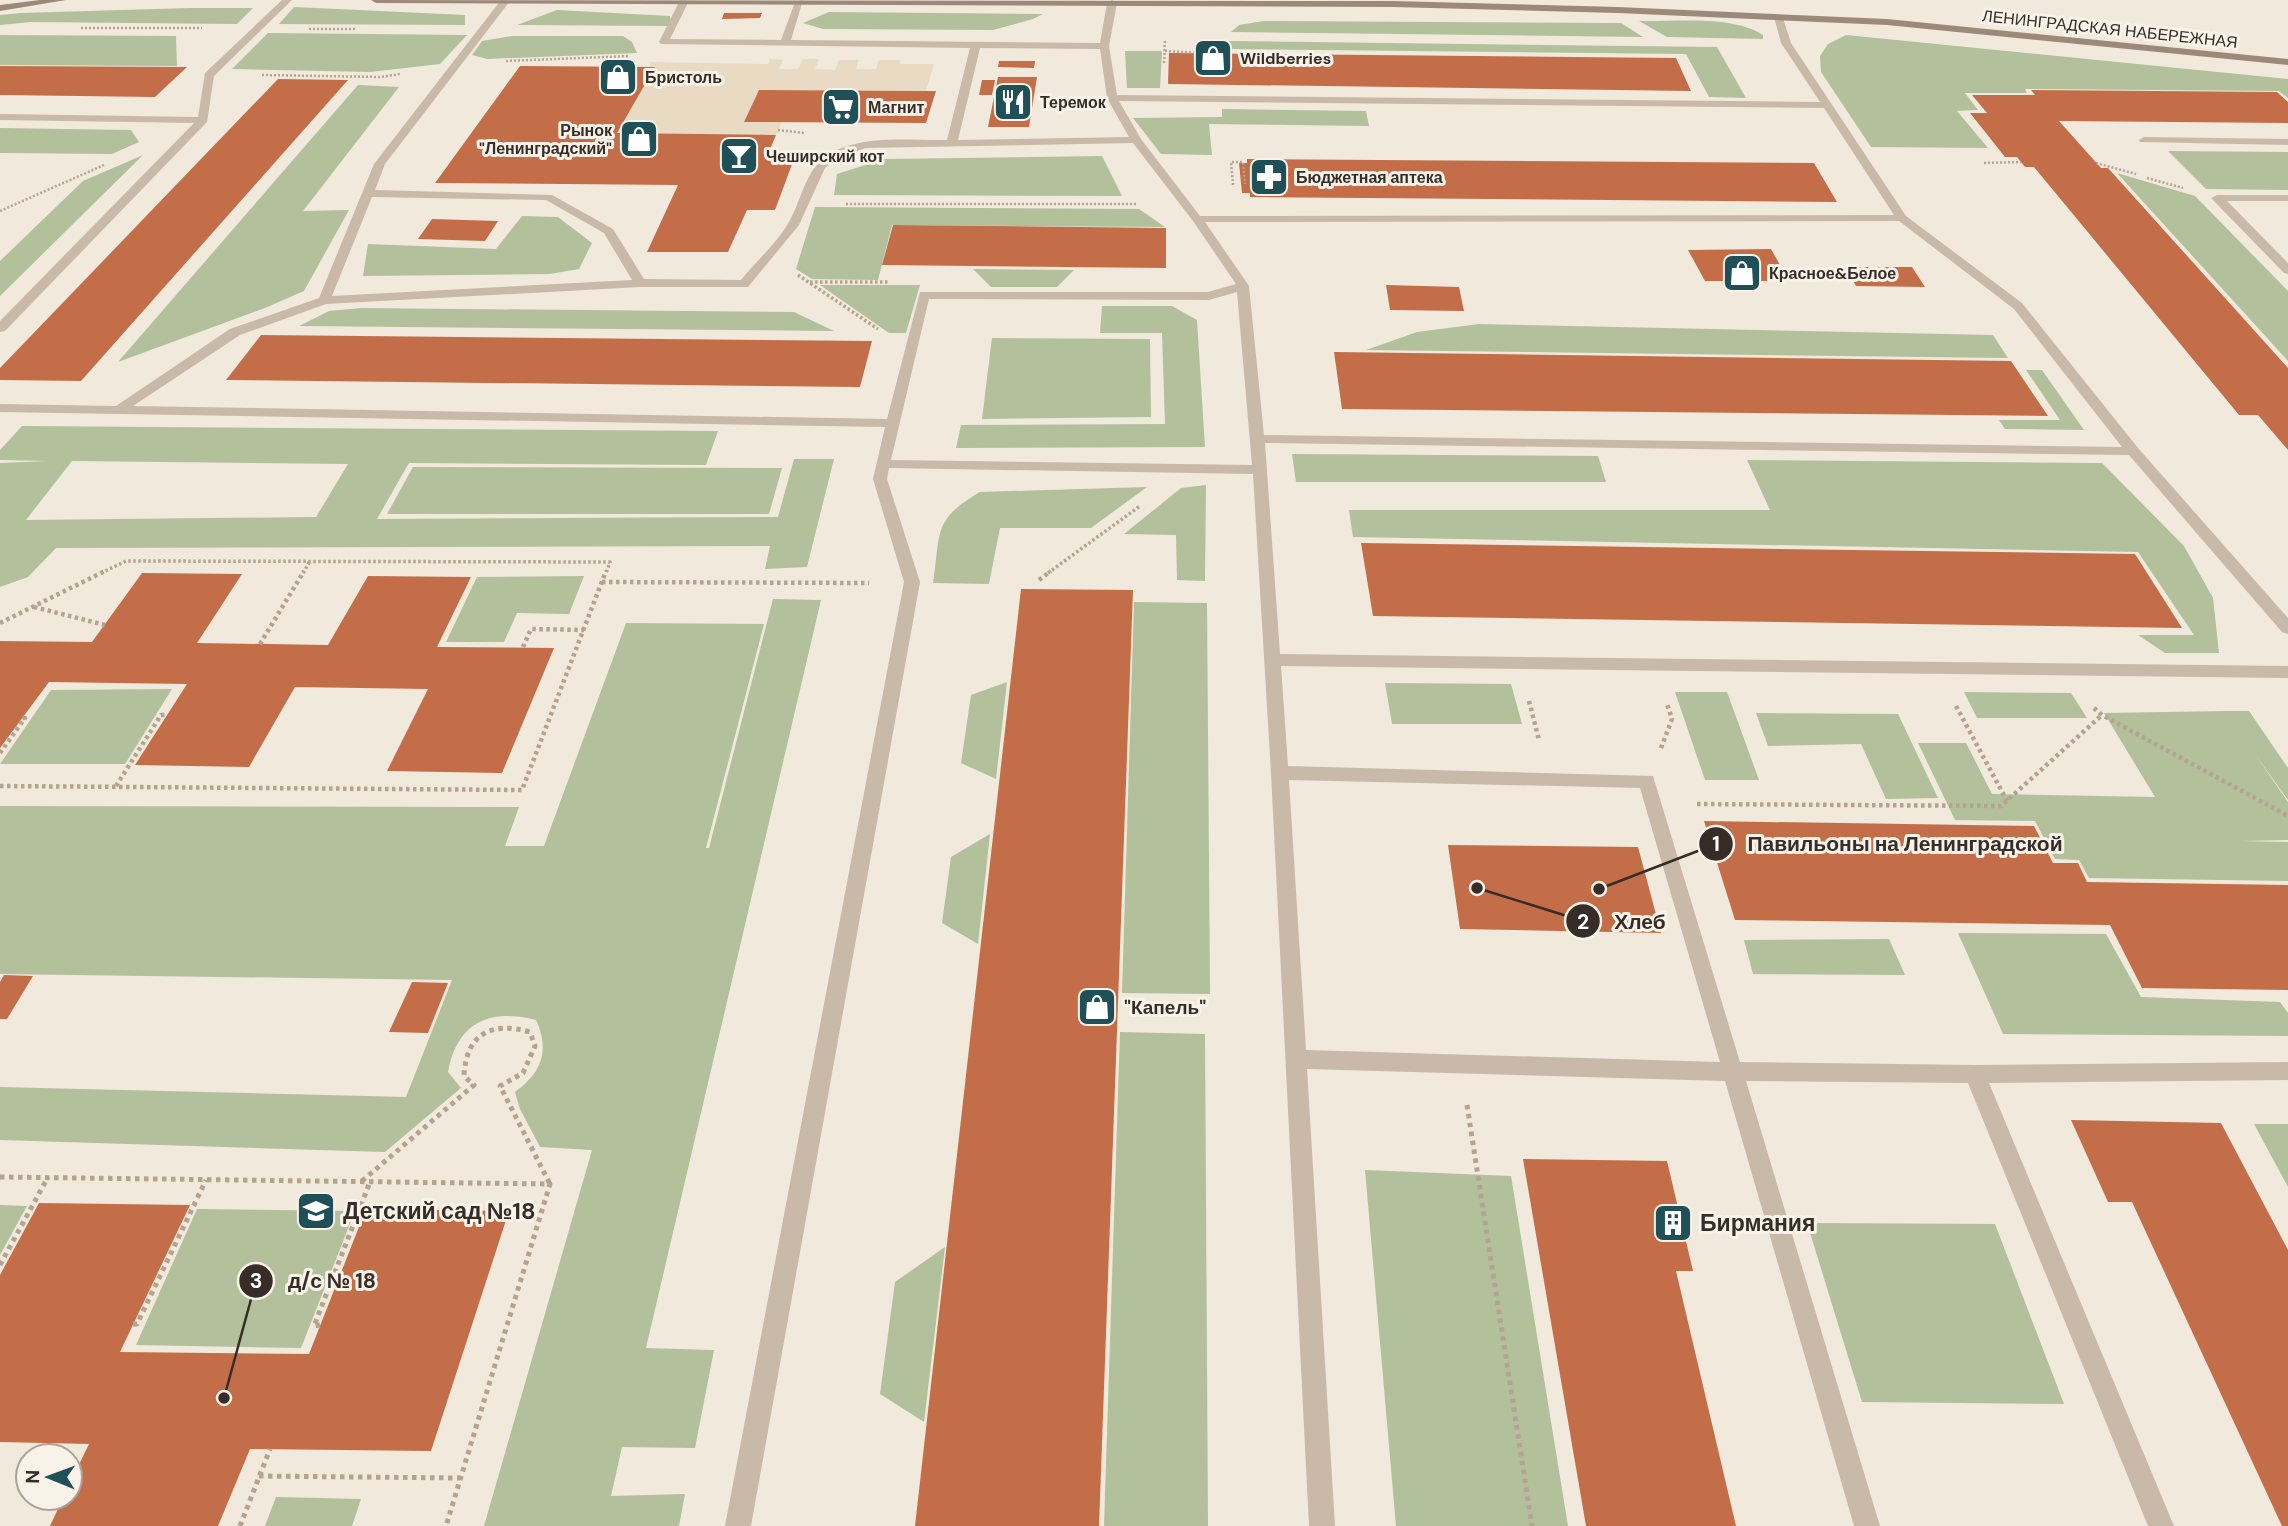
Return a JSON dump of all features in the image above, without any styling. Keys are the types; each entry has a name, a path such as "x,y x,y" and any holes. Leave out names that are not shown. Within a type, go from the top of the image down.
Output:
{"main road":[{"path":"0,8 71,0"},
{"name":"ЛЕНИНГРАДСКАЯ НАБЕРЕЖНАЯ","path":"376,0 1393,4 1887,22 2288,62"}],"lane":[{"path":"0,328 203,120 209,75 287,0"},
{"path":"324,300 380,164 505,1"},
{"path":"684,2 664,42 1104,46"},
{"path":"785,43 800,2"},
{"path":"1112,3 1104,46 1112,98 1136,140 1197,219 1243,286 1258,439 1280,773 1322,1526"},
{"path":"1779,17 1786,43 1902,218 2018,306 2133,451 2288,628"},
{"path":"952,143 976,44"},
{"path":"1112,98 1825,105"},
{"path":"0,117 203,120"},
{"path":"117,411 234,332 324,300 640,283 744,284 792,226 818,166 836,152 864,145 1136,140"},
{"path":"2144,140 2288,142"},
{"path":"367,192 548,197 609,231 640,283"},
{"path":"2217,198 2288,198"},
{"path":"2217,198 2288,271"},
{"path":"1197,219 1902,218"},
{"path":"738,1526 912,582 880,479 924,295 1209,296 1243,286"},
{"path":"0,408 894,423"},
{"path":"1258,439 2133,451"},
{"path":"883,464 1260,470"},
{"path":"1272,660 2288,672"},
{"path":"1280,773 1647,781 1867,1526"},
{"path":"1297,1059 1732,1072 2288,1072"},
{"path":"1975,1074 2161,1526"}],"path":[{"path":"76,27 259,28"},
{"path":"1165,51 1201,53"},
{"path":"778,130 791,130"},
{"path":"0,211 111,162"},
{"path":"1235,196 1231,162 1243,162 1244,184"},
{"path":"1984,163 2021,162"},
{"path":"2096,163 2217,198"},
{"path":"803,204 1142,204"},
{"path":"768,254 883,332 908,360"},
{"path":"809,282 925,282 924,295"},
{"path":"1040,580 1190,469"},
{"path":"0,623 126,561 610,562 522,790 0,786"},
{"path":"260,644 310,561"},
{"path":"602,582 912,582"},
{"path":"33,606 105,625"},
{"path":"523,647 531,629 584,630"},
{"path":"1519,663 1548,778"},
{"path":"1647,781 1672,719 1654,664"},
{"path":"1936,668 2007,801"},
{"path":"2068,669 2096,712 2288,816"},
{"path":"116,787 161,715 167,715"},
{"path":"1654,803 2001,806 2102,715"},
{"path":"0,753 25,718 22,718"},
{"path":"361,1182 474,1085 464,1076 463,1060 474,1040 492,1028 513,1025 530,1032 535,1046 523,1073 500,1086 550,1184 446,1526"},
{"path":"1460,1065 1532,1526"},
{"path":"0,1177 550,1184"},
{"path":"0,1265 48,1177"},
{"path":"133,1324 138,1324 206,1179"},
{"path":"320,1325 314,1326 370,1182"},
{"path":"240,1526 270,1449"},
{"path":"259,1476 460,1478"}],"green space":[{"path":"294,7 465,15 465,25 279,24"},
{"path":"253,8 237,24 31,22 0,25 0,15 21,13"},
{"path":"557,10 670,16 671,23 668,26 517,25"},
{"path":"829,12 1043,14 993,30 823,29 803,23"},
{"path":"1264,21 1621,23 1643,37 1231,32 1239,25"},
{"path":"1639,21 1720,22 1750,29 1763,35 1763,39 1667,37"},
{"path":"268,33 467,35 440,64 370,72 232,69"},
{"path":"0,35 176,36 177,66 0,65"},
{"path":"1846,35 2288,79 2288,98 2279,91 2025,89 2027,93 1965,93 1978,110 1957,111 1988,148 1871,147 1821,72 1820,56 1828,44"},
{"path":"512,36 623,36 632,42 637,53 487,59 472,55 482,41"},
{"path":"1229,41 1717,47 1746,98 1709,97 1686,54 1230,49"},
{"path":"1125,51 1162,51 1160,88 1127,88"},
{"path":"358,85 399,87 303,211 349,210 304,291 118,362"},
{"path":"1222,109 1366,111 1369,126 1209,124 1212,155 1161,154 1133,118 1222,117"},
{"path":"0,128 131,130 139,142 112,154 0,153"},
{"path":"2168,151 2288,152 2288,190 2206,189"},
{"path":"143,155 0,296 0,261 83,181"},
{"path":"1102,156 1122,196 834,195 837,174 884,159"},
{"path":"2117,173 2195,196 2288,291 2288,361"},
{"path":"815,207 1139,209 1165,227 892,225 878,280 812,279 796,269"},
{"path":"522,216 558,217 592,243 579,269 550,274 363,276 368,244 496,249"},
{"path":"973,269 1074,270 1057,287 991,287"},
{"path":"820,285 920,285 906,333 889,333"},
{"path":"1102,306 1172,306 1197,320 1205,447 956,448 961,425 1165,424 1162,333 1100,333"},
{"path":"361,308 794,312 834,331 299,326 329,311"},
{"path":"1479,324 1993,335 2008,358 1366,350 1417,332"},
{"path":"992,338 1150,339 1151,417 982,419"},
{"path":"2026,370 2042,370 2084,430 2005,429 1999,420 2060,420"},
{"path":"22,426 718,431 706,465 409,463 377,519 778,517 794,459 834,459 807,567 765,569 770,546 56,548 28,577 0,587 0,463 47,461 0,460 0,450","holes":["72,461 348,464 316,517 26,520"]},
{"path":"1292,454 1598,456 1606,482 1296,482"},
{"path":"1747,460 2102,463 2184,546 2213,598 2219,653 2165,653 2138,635 2194,635 2138,552 1353,537 1349,510 1770,510"},
{"path":"413,467 782,468 769,514 387,514"},
{"path":"1206,485 1205,581 1177,580 1176,535 1124,534 1181,488"},
{"path":"1147,487 1091,528 1000,528 989,584 933,583 939,539 946,520 980,492"},
{"path":"584,576 569,614 517,613 504,642 446,642 477,577"},
{"path":"773,599 821,600 646,1348 714,1350 695,1448 622,1447 611,1496 685,1494 679,1526 484,1526 592,1150 540,1147 520,1109 515,1092 532,1077 543,1051 536,1020 504,1016 490,1018 467,1031 452,1055 448,1072 461,1088 385,1152 0,1140 0,1087 406,1097 452,980 0,974 0,806 519,807 505,846 544,846 626,623 764,624 706,848 709,848"},
{"path":"1134,602 1207,603 1210,994 1122,993"},
{"path":"1007,682 996,779 961,763 971,695"},
{"path":"1385,683 1511,684 1522,724 1392,724"},
{"path":"172,689 125,764 0,764 51,690"},
{"path":"1675,692 1727,692 1759,780 1705,780"},
{"path":"1964,692 2071,693 2087,718 1977,718"},
{"path":"2249,711 2288,768 2288,800 2254,753 2288,802 2288,840 2241,841 2288,842 2288,881 2089,878 2079,860 2055,859 2035,821 1955,820 1918,743 1966,743 1992,794 2155,797 2104,713"},
{"path":"1756,713 1898,714 1938,798 1886,799 1861,744 1768,746"},
{"path":"990,834 978,944 942,923 951,857"},
{"path":"1958,933 2106,934 2141,997 2280,1002 2288,1013 2288,1036 2003,1034"},
{"path":"1889,939 1905,975 1753,974 1744,940"},
{"path":"1120,1032 1205,1034 1208,1526 1104,1526"},
{"path":"2254,1124 2288,1124 2288,1187"},
{"path":"1365,1170 1511,1176 1568,1526 1396,1526"},
{"path":"0,1205 27,1206 0,1255"},
{"path":"197,1209 355,1211 301,1348 136,1345"},
{"path":"1807,1223 1995,1224 2064,1404 1862,1402"},
{"path":"945,1247 924,1422 880,1394 895,1282"},
{"path":"276,1497 361,1499 352,1526 265,1526"}],"shaded area":[{"path":"770,59 783,60 779,69 798,69 803,59 819,59 815,69 835,70 839,60 859,60 856,69 876,69 879,60 900,60 900,64 934,64 926,91 759,90 745,121 782,122 776,135 617,133 655,67 649,67 651,62 768,64"}],"building":[{"path":"724,13 762,13 760,18 722,19"},
{"path":"1169,53 1676,58 1691,91 1168,84"},
{"path":"999,61 1035,61 1034,68 998,67"},
{"path":"0,66 187,67 155,97 0,95"},
{"path":"520,66 655,67 617,133 776,135 766,159 794,159 775,210 747,210 728,252 647,252 678,185 435,183"},
{"name":"Теремок","path":"998,77 1037,77 1029,127 988,127"},
{"path":"278,79 348,80 81,381 0,380 0,368"},
{"path":"982,80 995,80 992,95 979,95"},
{"name":"Магнит","path":"759,90 936,91 926,123 744,122"},
{"path":"2031,90 2277,92 2288,102 2288,123 2059,121 2101,168 2108,168 2288,368 2288,450 2258,415 2239,415 2034,167 2025,167 2017,157 2005,157 1970,113 1987,113 1972,95 2035,95"},
{"path":"1247,159 1814,163 1837,202 1250,197 1250,193 1242,193 1239,163 1247,163"},
{"path":"432,219 498,221 485,241 418,239"},
{"path":"893,225 1166,228 1166,268 882,265"},
{"name":"Красное&Белое","path":"1771,249 1789,281 1705,281 1688,250"},
{"path":"1845,267 1912,267 1925,287 1856,286"},
{"path":"1386,285 1459,287 1464,311 1390,310"},
{"path":"261,335 872,341 860,387 226,380"},
{"path":"1334,352 2011,361 2048,416 1342,409"},
{"path":"1361,543 2135,554 2182,628 1373,616"},
{"path":"142,573 242,574 197,643 328,645 368,576 471,577 437,647 554,648 502,773 387,771 428,689 295,687 249,767 135,765 187,684 49,682 0,748 0,641 92,642"},
{"path":"1021,589 1133,590 1099,1526 915,1526"},
{"path":"1704,821 2034,826 2053,863 2078,863 2087,882 2288,885 2288,990 2142,988 2110,925 1735,920"},
{"path":"1448,845 1638,847 1661,933 1460,929"},
{"path":"4,975 33,976 7,1019 0,1019 0,982"},
{"path":"412,982 448,983 428,1033 389,1032"},
{"path":"2071,1120 2221,1123 2288,1250 2288,1526 2282,1526 2132,1202 2108,1202"},
{"path":"1523,1159 1667,1161 1693,1271 1676,1271 1736,1526 1586,1526"},
{"path":"39,1203 190,1205 120,1352 309,1354 366,1209 509,1211 431,1451 250,1449 218,1526 50,1526 56,1512 84,1512 84,1454 89,1444 0,1442 0,1275"}],"place":[{"name":"Wildberries","path":"1213,58"},
{"name":"Бристоль","path":"618,77"},
{"name":"Теремок","path":"1013,102"},
{"name":"Магнит","path":"841,107"},
{"name":"Рынок \"Ленинградский\"","path":"639,139"},
{"name":"Чеширский кот","path":"739,156"},
{"name":"Бюджетная аптека","path":"1269,177"},
{"name":"Красное&Белое","path":"1742,273"},
{"name":"Хлеб","path":"1477,888"},
{"name":"Павильоны на Ленинградской","path":"1599,889"},
{"name":"\"Капель\"","path":"1097,1007"},
{"name":"Детский сад №18","path":"316,1211"},
{"name":"Бирмания","path":"1673,1223"},
{"name":"д/с № 18","path":"224,1398"}]}
